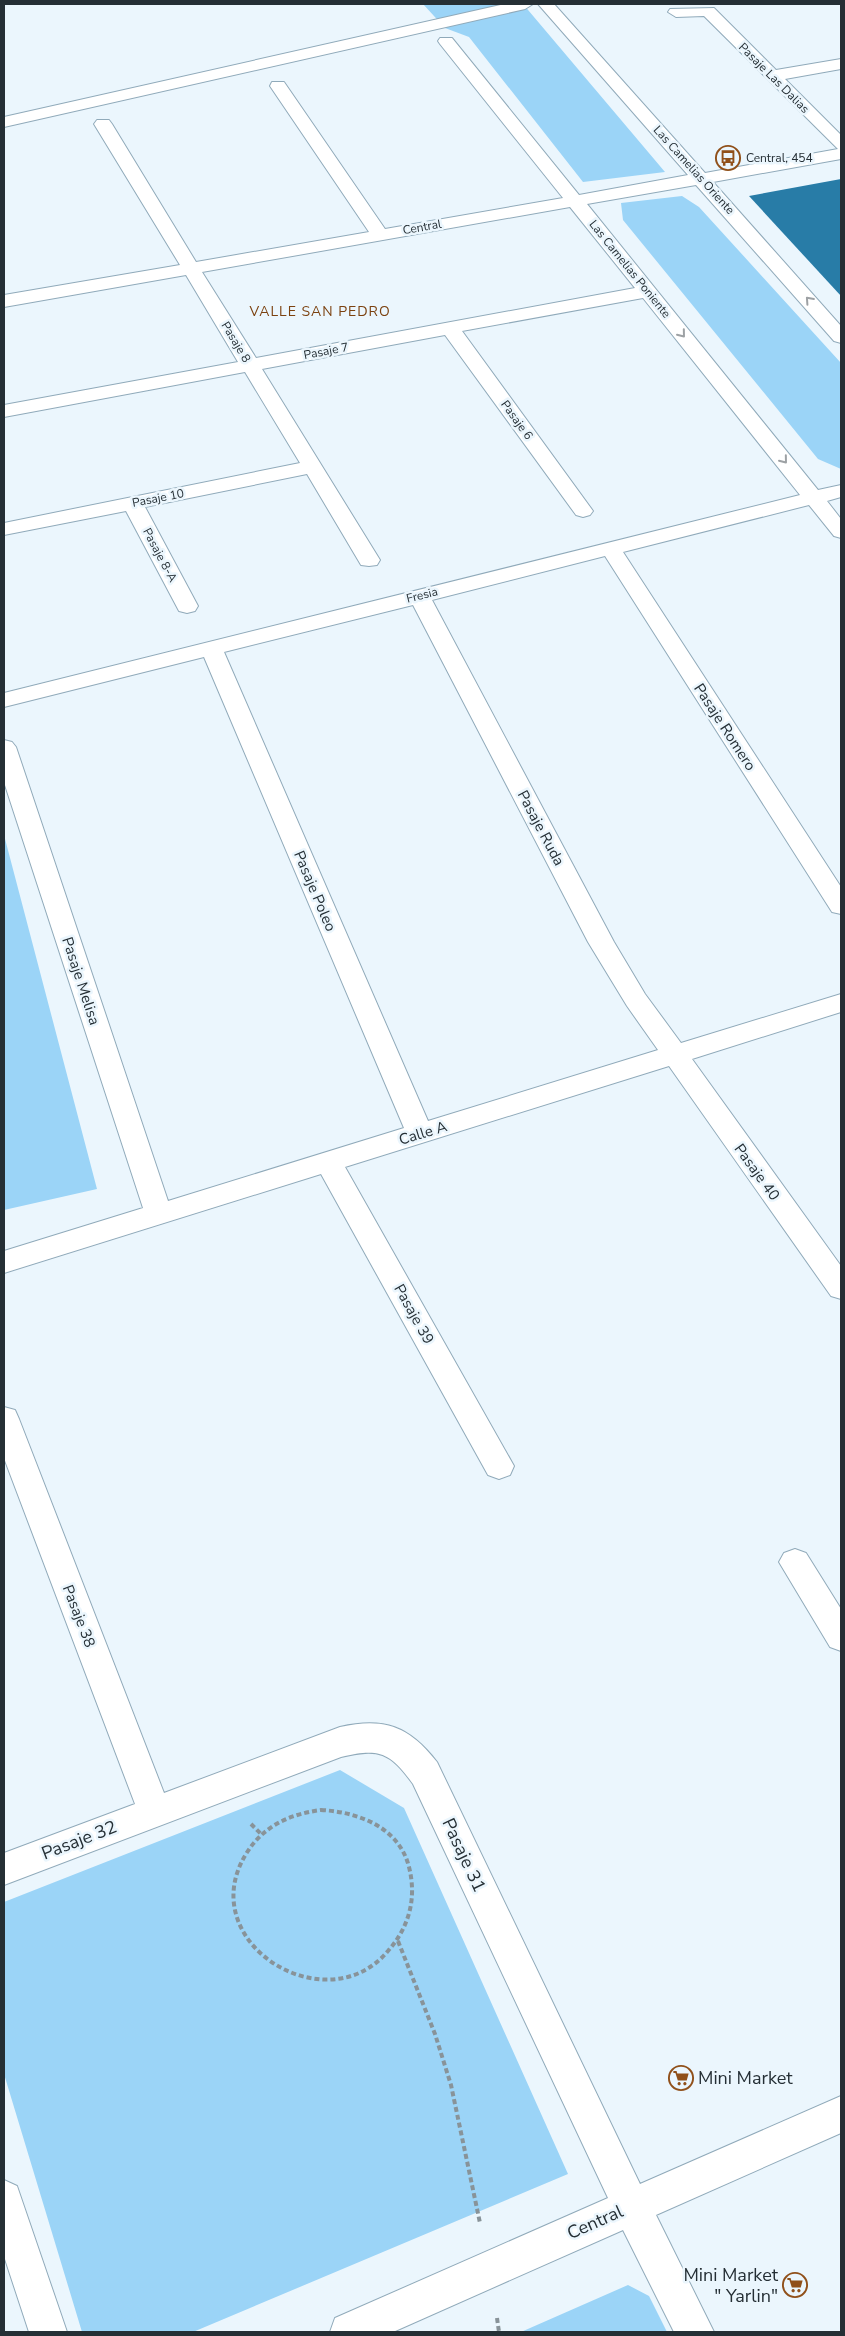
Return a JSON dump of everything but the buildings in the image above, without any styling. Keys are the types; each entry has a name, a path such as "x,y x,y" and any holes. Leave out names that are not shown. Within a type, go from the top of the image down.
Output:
{"street":[{"path":"4,122 525,4"},
{"name":"Las Camelias Oriente","path":"546,4 841,337"},
{"path":"676,12 711,7"},
{"name":"Pasaje Las Dalias","path":"711,7 772,76 841,145"},
{"name":"Las Camelias Poniente","path":"446,41 841,532"},
{"path":"772,76 841,64"},
{"path":"278,86 380,235"},
{"name":"Pasaje 8","path":"103,124 369,560"},
{"name":"Central","path":"4,302 841,154"},
{"name":"Pasaje 7","path":"4,411 648,291"},
{"name":"Pasaje 6","path":"450,328 584,511"},
{"name":"Pasaje 10","path":"4,529 313,467"},
{"name":"Fresia","path":"4,700 841,491"},
{"name":"Pasaje 8-A","path":"132,503 187,606"},
{"name":"Pasaje Romero","path":"610,548 841,906"},
{"name":"Pasaje Ruda","path":"419,596 601,942 636,1000 674,1055"},
{"name":"Pasaje Poleo","path":"210,648 420,1134"},
{"name":"Pasaje Melisa","path":"4,747 159,1214"},
{"name":"Calle A","path":"4,1262 841,1003"},
{"name":"Pasaje 40","path":"674,1055 841,1288"},
{"name":"Pasaje 39","path":"328,1162 499,1466"},
{"name":"Pasaje 38","path":"4,1419 154,1812"},
{"path":"795,1562 841,1637"},
{"name":"Pasaje 31","path":"154,1812 340,1742 363,1736 380,1736 396,1742 412,1755 429,1782 631,2206 695,2332"},
{"name":"Pasaje 32","path":"4,1868 154,1812"},
{"name":"Central","path":"350,2332 841,2114"},
{"path":"4,2199 48,2332"}],"path":[{"path":"398,1941 379,1961 355,1974 327,1980 299,1978 274,1968 252,1950 239,1929 232,1904 234,1879 245,1854 261,1834 279,1822 300,1813 321,1810 343,1811 363,1817 382,1828 396,1843 407,1860 411,1873 414,1902 408,1922 398,1941 435,2034 451,2085 489,2270"}],"shaded area":[{"path":"423,4 523,4 665,172 583,182 469,37 445,28"},
{"path":"682,196 699,207 841,363 841,469 818,459 623,220 621,203"},
{"path":"4,835 97,1189 4,1210"},
{"path":"340,1770 404,1808 568,2174 193,2332 82,2332 4,2074 4,1902"},
{"path":"628,2285 649,2296 667,2332 521,2332"}],"place":[{"name":"Central, 454","path":"728,158"},
{"name":"Mini Market","path":"681,2078"},
{"name":"Mini Market \" Yarlin\"","path":"795,2285"}],"district":[{"name":"VALLE SAN PEDRO","path":"320,311"}]}
